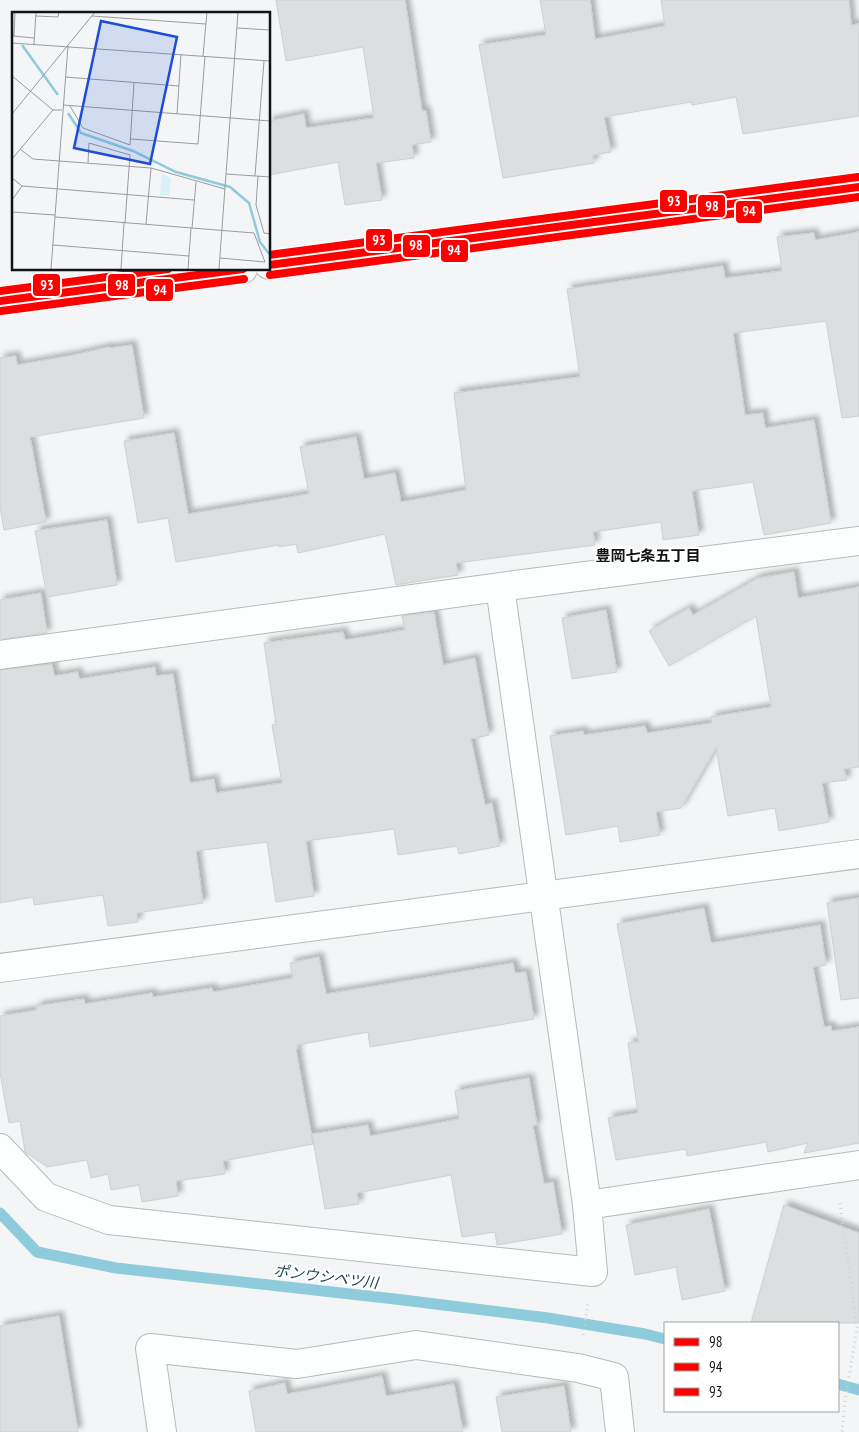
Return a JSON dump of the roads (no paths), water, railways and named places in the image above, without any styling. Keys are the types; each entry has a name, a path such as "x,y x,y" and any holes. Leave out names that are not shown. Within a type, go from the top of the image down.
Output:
{"street":[{"path":"270,265 859,187"},
{"path":"0,301 235,270"},
{"path":"0,655 859,541"},
{"path":"0,1148 46,1197 108,1220 593,1272 587,1205 500,588"},
{"path":"0,968 859,854"},
{"path":"587,1205 847,1167"},
{"path":"162,1432 150,1348 297,1364 416,1345 578,1368 614,1377 620,1432"}],"waterway":[{"name":"ポンウシベツ川","path":"0,1213 37,1252 116,1268 548,1318 664,1339"},
{"name":"ポンウシベツ川","path":"839,1384 859,1390"}],"district":[{"name":"豊岡七条五丁目","path":"648,556"}]}
